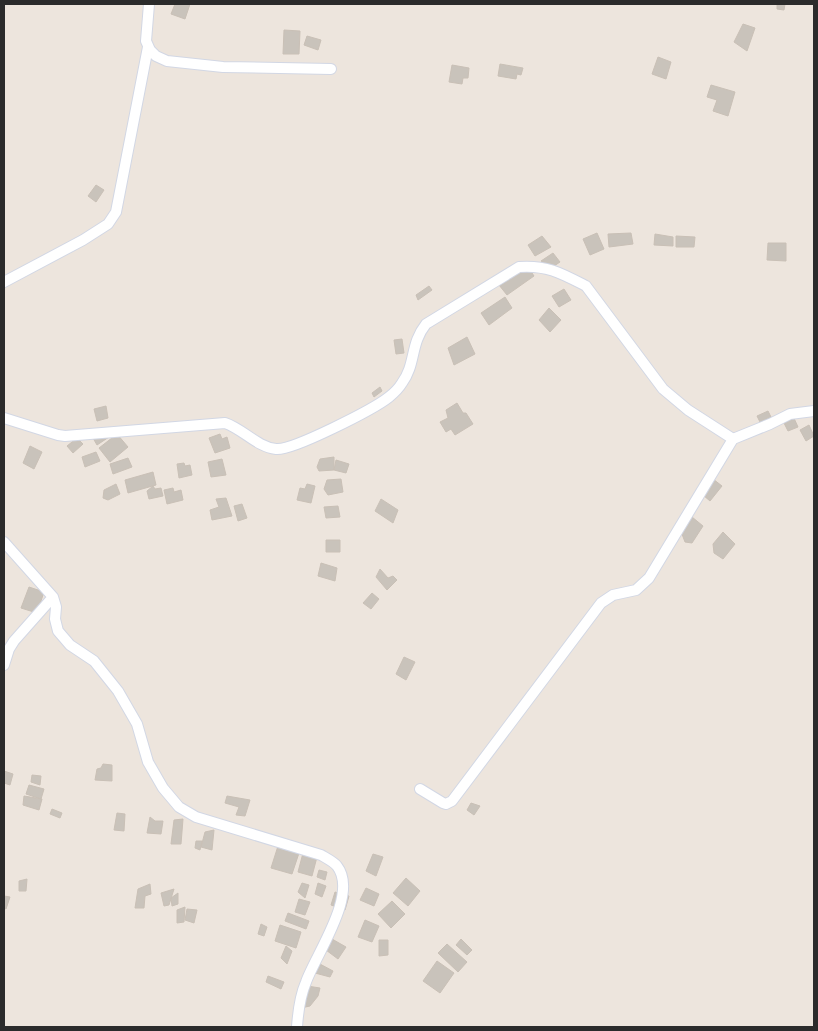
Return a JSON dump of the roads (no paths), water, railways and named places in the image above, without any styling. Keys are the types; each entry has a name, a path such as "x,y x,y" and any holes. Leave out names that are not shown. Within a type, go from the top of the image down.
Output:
{"street":[{"path":"150,4 146,42 156,56 167,60 233,68 331,69"},
{"path":"4,282 84,240 112,220 116,212 148,46"},
{"path":"4,418 65,436 225,423 237,428 265,447 282,449 322,434 388,398 402,384 410,371 419,333 426,324 519,267 536,266 567,276 586,286 663,390 688,410 733,439"},
{"path":"420,789 446,804 452,801 600,603 613,595 636,590 649,578 733,439 790,414 814,411"},
{"path":"4,542 53,597 56,607 55,619 58,631 70,645 94,661 118,691 137,724 148,762 163,788 179,807 202,820 321,855 337,865 343,879 338,914 306,982 297,1027"},
{"path":"4,665 9,649 14,641 53,597"}]}
